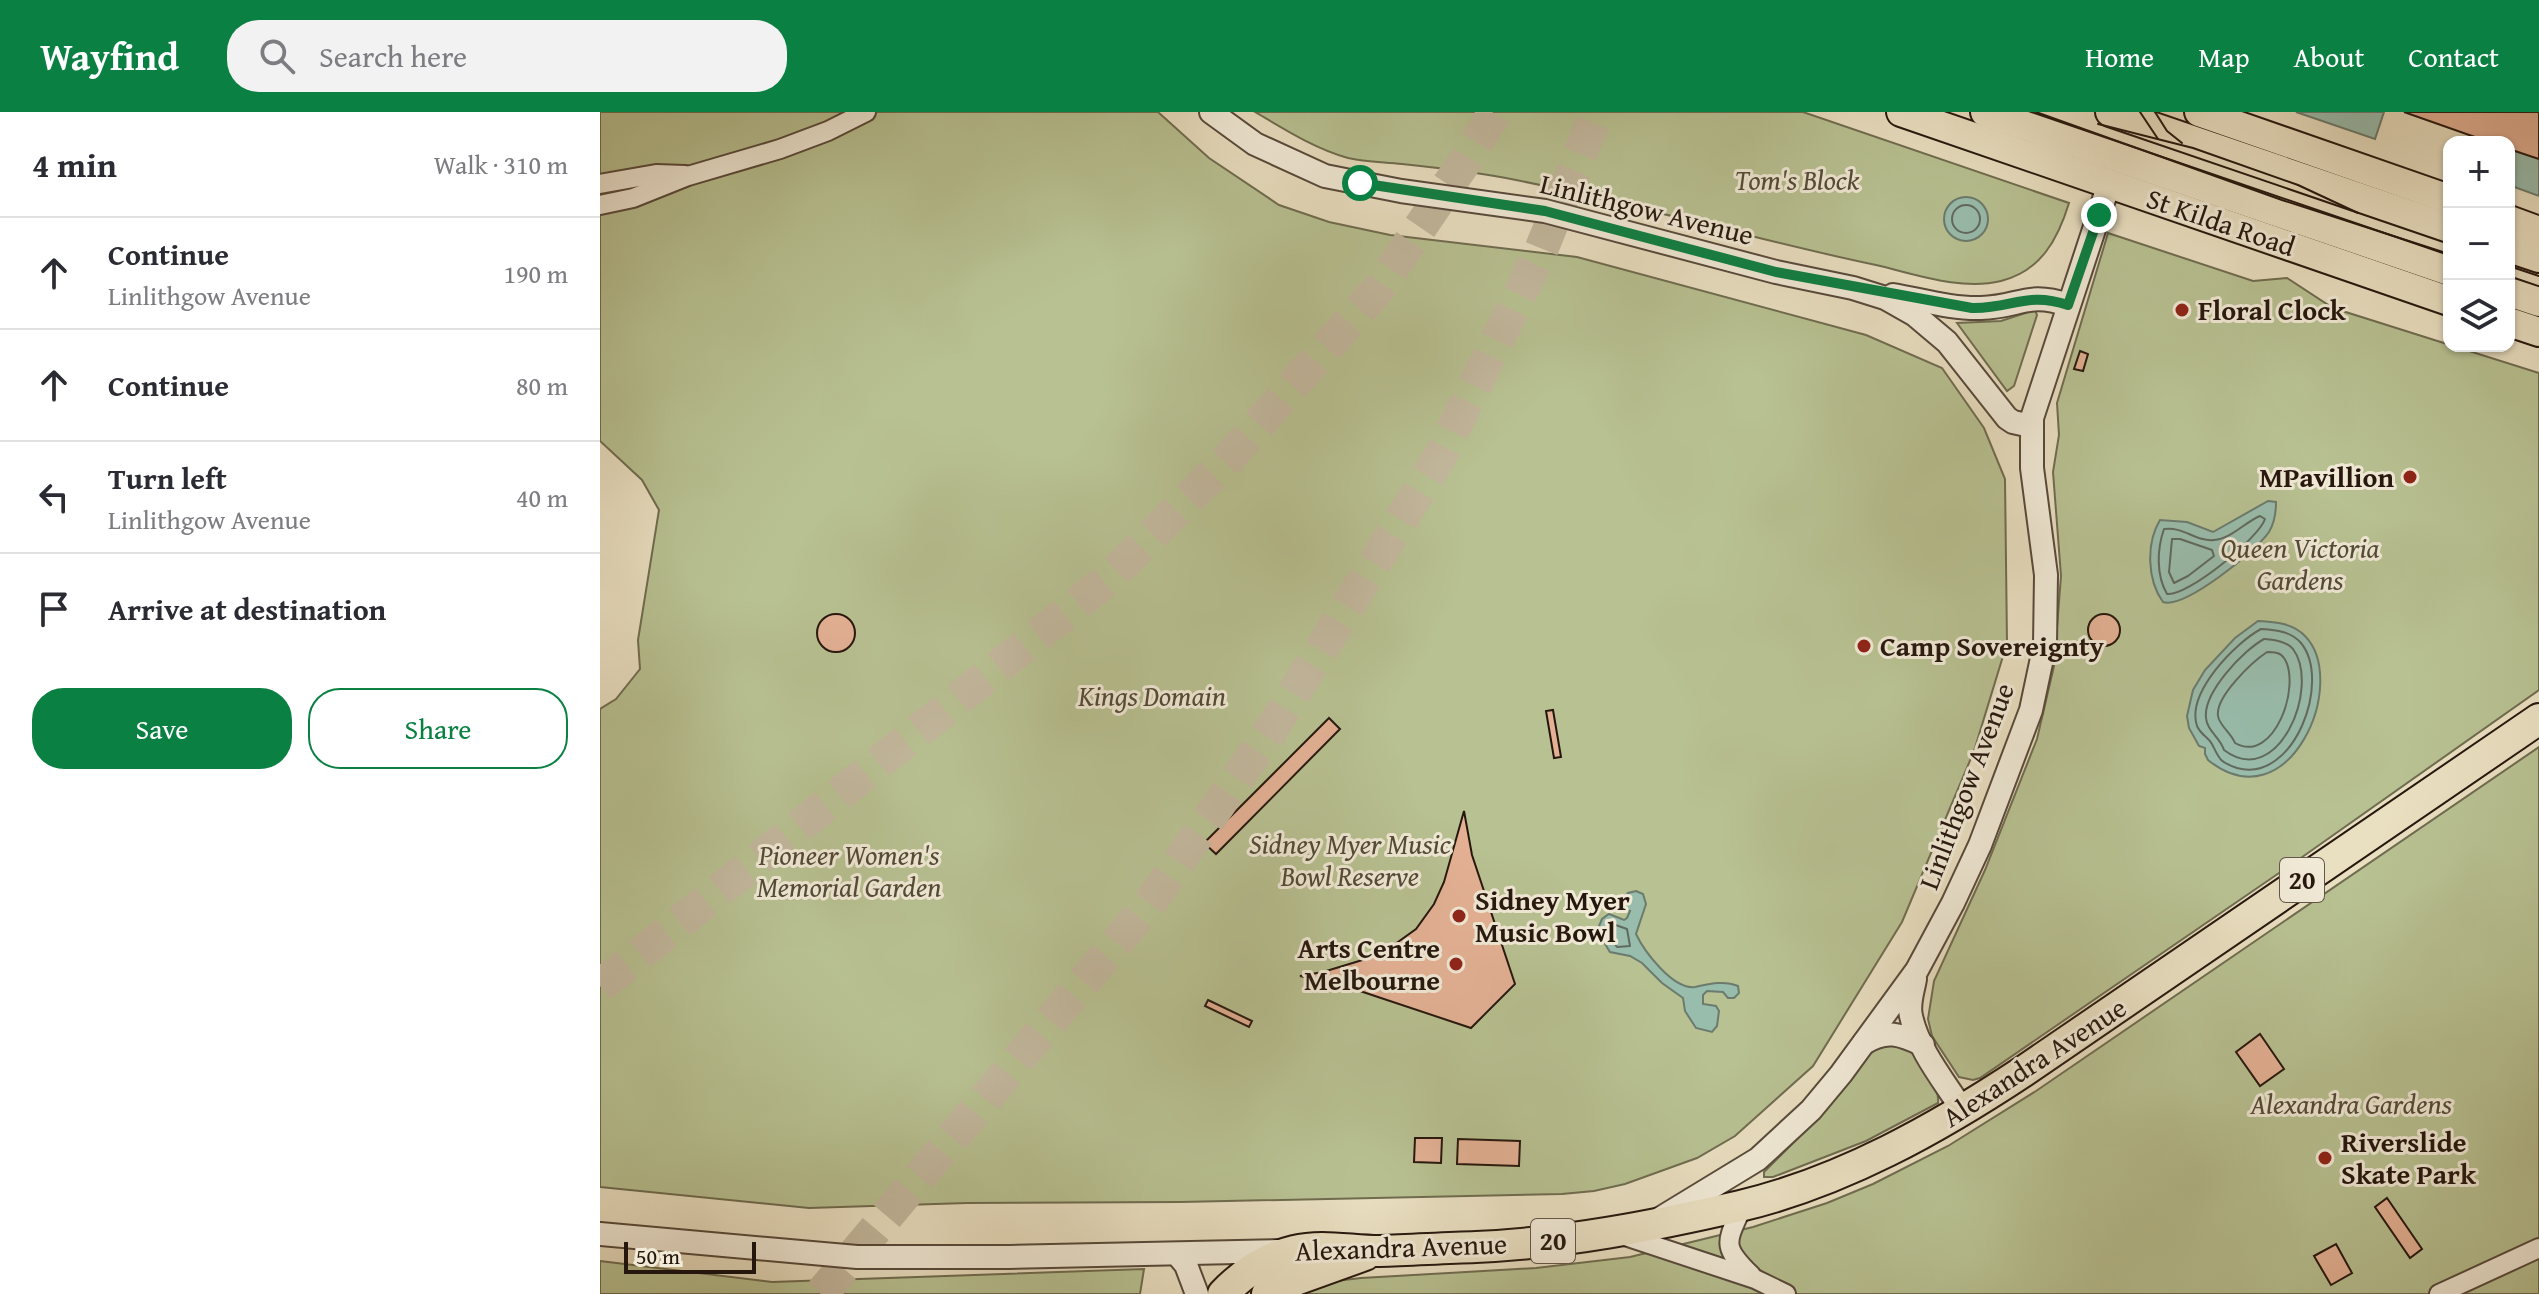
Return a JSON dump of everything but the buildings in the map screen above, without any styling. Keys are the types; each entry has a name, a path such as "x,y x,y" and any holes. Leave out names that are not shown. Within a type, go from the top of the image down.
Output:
{"highway":[{"name":"Alexandra Avenue","path":"1309,1248 1378,1251 1518,1244 1616,1232 1743,1205 1794,1189 1898,1146 1963,1111 2045,1057 2539,719"},
{"name":"20","path":"1223,1294 1261,1263 1309,1248"},
{"name":"20","path":"1267,1294 1290,1282 1378,1251"}],"main road":[{"name":"St Kilda Road","path":"1901,112 2443,299"},
{"name":"St Kilda Road","path":"1985,112 2443,269"},
{"path":"2199,112 2443,197"},
{"path":"2109,184 2129,115 2443,226"},
{"path":"2515,222 2539,231"},
{"path":"2515,250 2539,258"},
{"path":"2515,294 2539,302"},
{"path":"2515,324 2539,332"}],"street":[{"path":"600,205 633,198 688,176 780,149 828,131 866,112"},
{"name":"Linlithgow Avenue","path":"1211,112 1255,144 1325,176 1401,191 1545,211 1776,272 1853,288 1894,302 1928,324 1964,361 2007,418 2031,426"},
{"path":"600,184 656,174 688,176"},
{"name":"Linlithgow Avenue","path":"1648,1225 1731,1177 1770,1150 1811,1110 1917,970 1980,845 2031,710 2046,638 2046,575 2033,486 2031,426 2034,407 2109,184"},
{"path":"1853,288 1972,308 1990,308 2040,298 2068,305"},
{"name":"Linlithgow Avenue","path":"1917,970 1910,1005 1911,1017 1923,1045 1963,1111"},
{"path":"1863,1044 1880,1034 1892,1033 1923,1045"},
{"path":"1743,1205 1728,1247 1733,1257 1755,1279"},
{"path":"1616,1232 1755,1279 1786,1294"},
{"name":"Alexandra Avenue","path":"600,1234 857,1257 1177,1254 1309,1248"},
{"path":"2439,1294 2539,1248"},
{"path":"1177,1254 1186,1265 1197,1294"}],"green space":[{"name":"Kings Domain","path":"600,112 1158,112 1209,158 1279,205 1329,222 1390,235 1577,257 1866,335 1942,368 1984,428 2005,479 2007,643 1974,751 1902,922 1813,1066 1735,1136 1697,1158 1625,1184 1594,1191 809,1208 600,1187 600,709 616,699 640,669 638,640 659,510 642,480 600,441"},
{"name":"Tom's Block","path":"1255,112 1803,112 2069,203 2053,241 2027,270 1986,284 1954,283 1516,180 1459,170 1348,158 1312,144"},
{"name":"Queen Victoria Gardens","path":"2108,233 2253,281 2287,278 2333,308 2443,343 2443,352 2472,352 2539,373 2539,690 2298,860 1973,1080 1959,1077 1932,1036 1928,1019 1934,981 1985,870 2037,739 2054,666 2061,576 2053,472 2059,435 2057,403"},
{"path":"2035,310 2037,315 2014,386 2007,391 1957,323 2001,321"},
{"name":"Alexandra Gardens","path":"2539,747 2539,1294 1294,1294 1327,1282 1361,1278 1536,1268 1630,1257 1753,1227 1873,1184 1948,1146 2036,1091"},
{"path":"1886,1043 1906,1048 1916,1055 1934,1083 1938,1103 1866,1141 1773,1177 1764,1177 1764,1172 1819,1117 1870,1052"},
{"path":"600,1261 772,1282 1144,1269 1140,1294 600,1294"}],"water":[{"path":"2296,112 2384,112 2375,139"},
{"path":"2515,151 2539,159 2539,196 2515,187"},
{"path":"1966,197 1981,204 1988,219 1981,234 1966,241 1951,234 1944,219 1951,204"},
{"path":"2268,501 2276,502 2275,513 2273,524 2262,541 2203,588 2173,602 2163,602 2154,583 2150,561 2152,539 2160,520 2187,522 2213,532"},
{"path":"2258,621 2289,626 2305,636 2317,657 2320,684 2315,713 2304,740 2286,761 2264,775 2237,775 2208,760 2205,748 2199,746 2189,728 2187,716 2193,690 2205,670 2235,638"},
{"path":"1636,891 1643,894 1646,904 1636,934 1652,959 1669,976 1686,986 1722,983 1738,986 1739,993 1734,998 1728,998 1723,992 1707,991 1703,995 1703,1004 1716,1006 1719,1011 1717,1026 1712,1032 1696,1028 1685,1011 1683,998 1642,963 1630,956 1610,952 1597,931 1602,919 1609,914 1624,920 1627,918 1630,911 1619,906 1628,893"}],"tunnel":[{"path":"600,986 1108,579 1228,459 1379,288 1495,112"},
{"path":"821,1294 1149,904 1269,733 1438,460 1539,255 1597,112"}],"tram line":[{"path":"2036,112 2282,200 2443,252"},
{"path":"2140,112 2158,139"},
{"path":"2155,112 2167,131 2182,143"},
{"path":"2098,124 2193,148 2298,185 2358,213"},
{"path":"2515,268 2539,276"}],"place":[{"name":"Floral Clock","path":"2182,310"},
{"name":"MPavillion","path":"2410,477"},
{"name":"Camp Sovereignty","path":"1864,646"},
{"name":"Sidney Myer Music Bowl","path":"1459,916"},
{"name":"Arts Centre Melbourne","path":"1456,964"},
{"name":"Riverslide Skate Park","path":"2325,1158"}],"route":[{"path":"1360,183 1545,211 1776,272 1972,308 1990,308 2040,298 2068,305 2099,215"}],"park label":[{"name":"Sidney Myer Music Bowl Reserve","path":"1350,860"},
{"name":"Pioneer Women's Memorial Garden","path":"849,871"}]}
